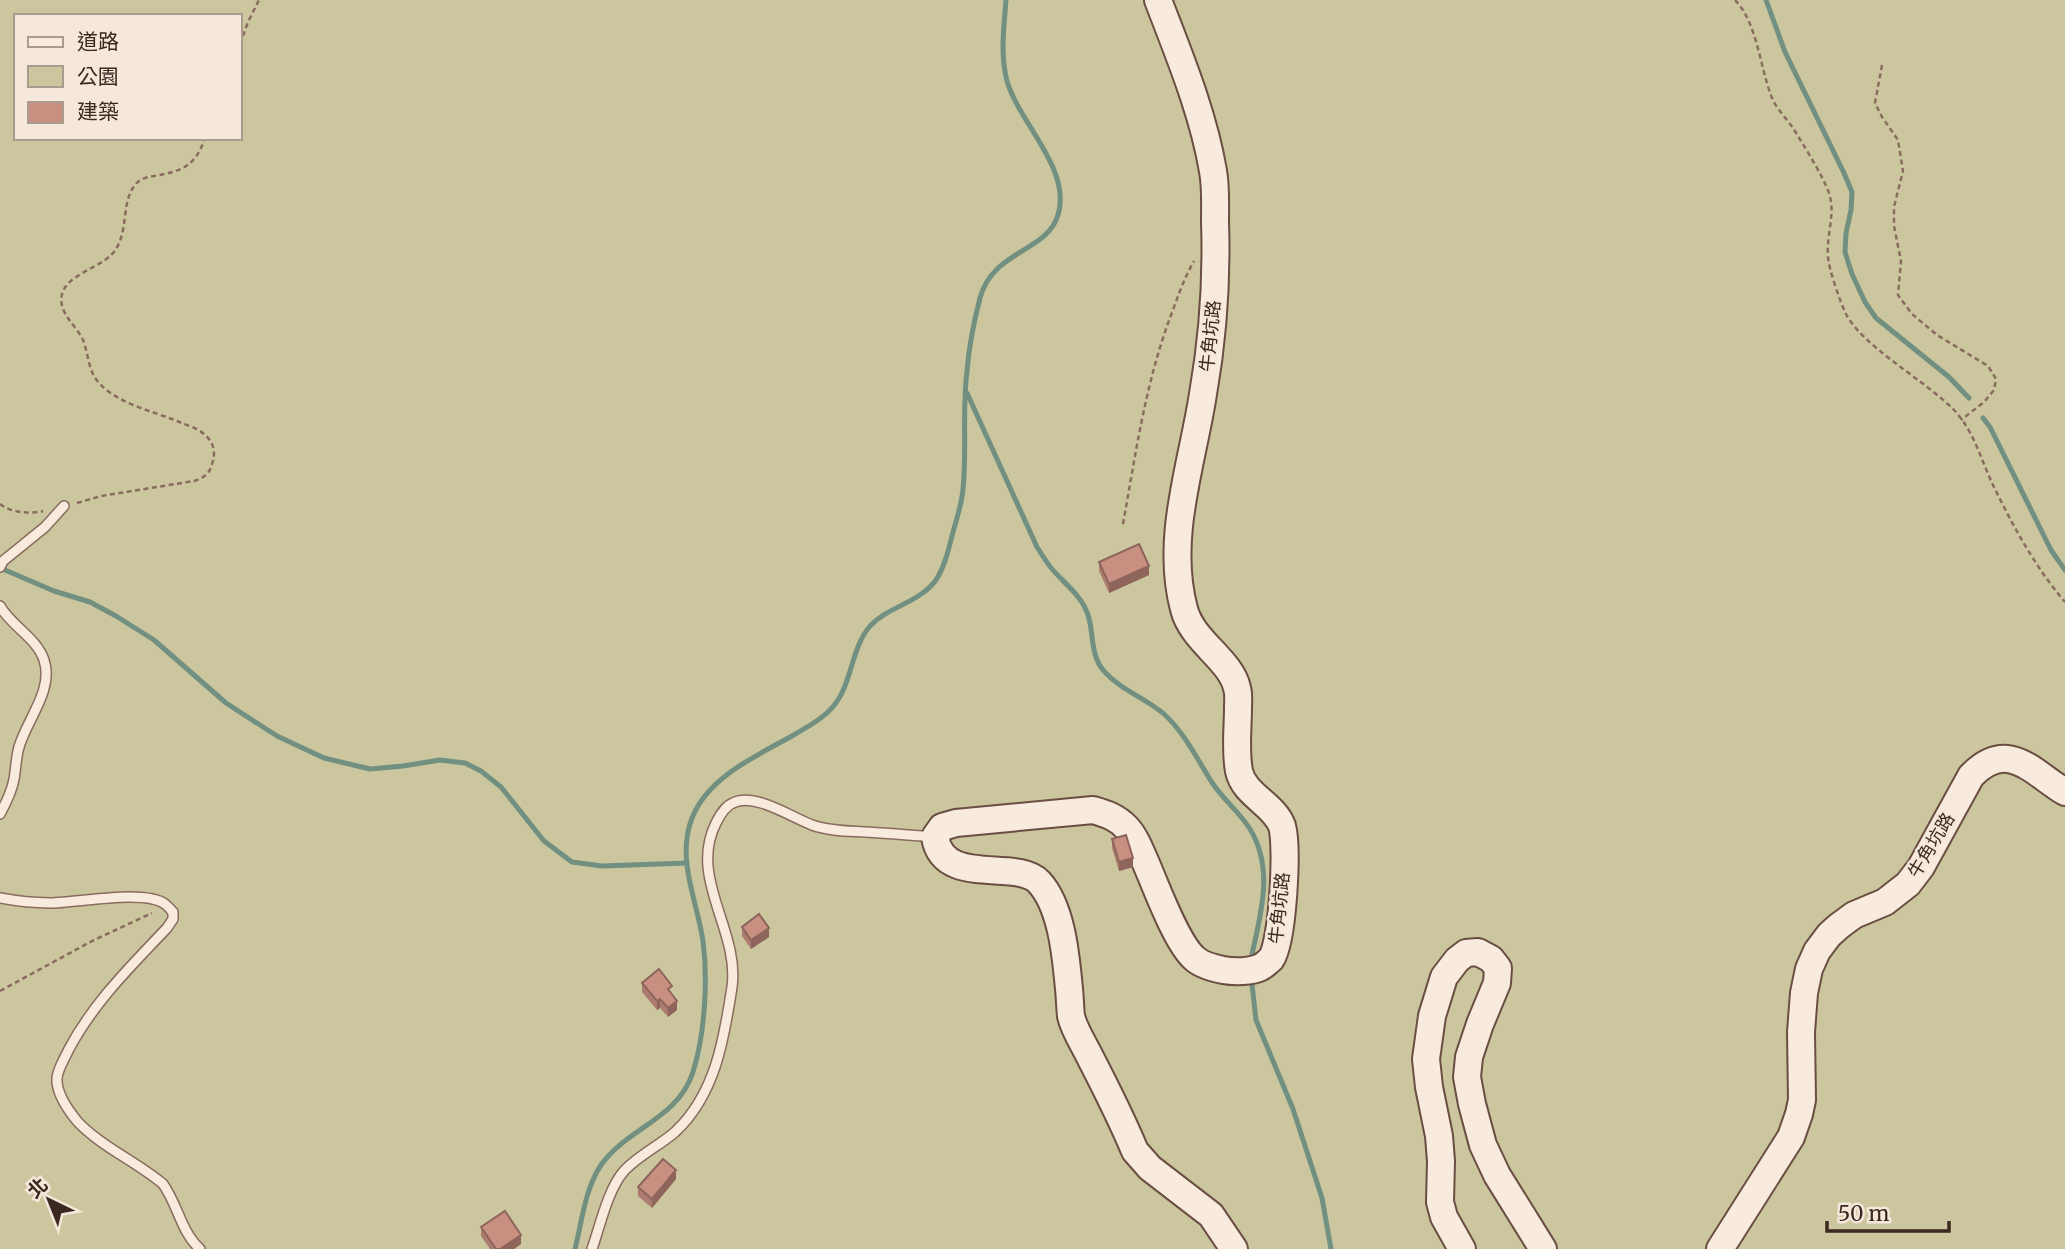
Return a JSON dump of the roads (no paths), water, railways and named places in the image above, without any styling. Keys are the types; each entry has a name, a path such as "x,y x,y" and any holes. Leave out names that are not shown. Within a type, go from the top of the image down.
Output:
{"street":[{"name":"牛角坑路","path":"935,837 942,827 956,823 1093,810 1112,815 1129,829 1180,940 1194,958 1211,967 1244,971 1261,968 1270,960 1276,947 1284,889 1284,838 1281,824 1240,776 1237,756 1237,688 1230,672 1200,639 1185,614 1178,585 1177,538 1214,321 1217,249 1214,175 1209,147 1186,72 1158,0"},
{"name":"牛角坑路","path":"1720,1249 1791,1137 1799,1114 1802,1100 1801,1032 1804,993 1809,969 1817,951 1829,935 1854,915 1885,902 1908,884 1921,867 1971,776 1981,766 2004,758 2014,759 2032,768 2065,792"},
{"path":"935,837 937,847 958,864 979,870 1023,874 1038,880 1048,896 1060,928 1072,1017 1135,1151 1150,1168 1211,1215 1234,1249"},
{"path":"1462,1249 1444,1217 1440,1202 1441,1161 1426,1059 1432,1016 1444,977 1466,953 1478,952 1491,959 1498,968 1497,983 1469,1057 1467,1077 1472,1104 1483,1145 1497,1175 1543,1249"}],"lane":[{"path":"0,567 10,554 45,527 64,506"},
{"path":"0,606 39,649 45,662 46,676 42,694 18,749 13,783 0,814"},
{"path":"592,1249 616,1183 635,1161 673,1134 691,1116 709,1085 719,1056 732,985 732,966 731,952 707,866 708,846 722,811 732,803 746,799 814,826 935,837"},
{"path":"0,898 49,903 139,897 156,900 173,912 173,919 167,928 107,992 78,1032 61,1064 57,1079 63,1100 78,1122 163,1184 171,1195 187,1234 200,1249"}],"waterway":[{"path":"575,1249 588,1195 601,1165 624,1141 676,1101 693,1072 703,1024 705,973 703,941 689,880 686,849 692,818 699,804 709,791 734,769 811,725 829,711 843,692 858,647 870,626 929,588 944,563 962,494 966,386 970,343 980,298 996,270 1043,237 1052,227 1058,215 1060,198 1058,181 1051,163 1013,97 1007,81 1003,51 1006,0"},
{"path":"1766,0 1785,52 1852,192 1845,252 1865,302 1876,318 1949,377 1969,398"},
{"path":"967,393 1037,547 1050,567 1085,608 1094,651 1100,665 1110,678 1157,708 1172,722 1213,784 1250,829 1258,845 1264,877 1261,910 1251,959"},
{"path":"1983,418 1990,427 2051,550 2065,570"},
{"path":"5,570 54,591 90,602 116,616 154,640 226,703 277,736 324,758 370,769 440,760 465,763 481,771 501,787 544,841 572,862 602,866 687,863"},
{"path":"1252,984 1256,1020 1293,1109 1322,1198 1331,1249"}]}
